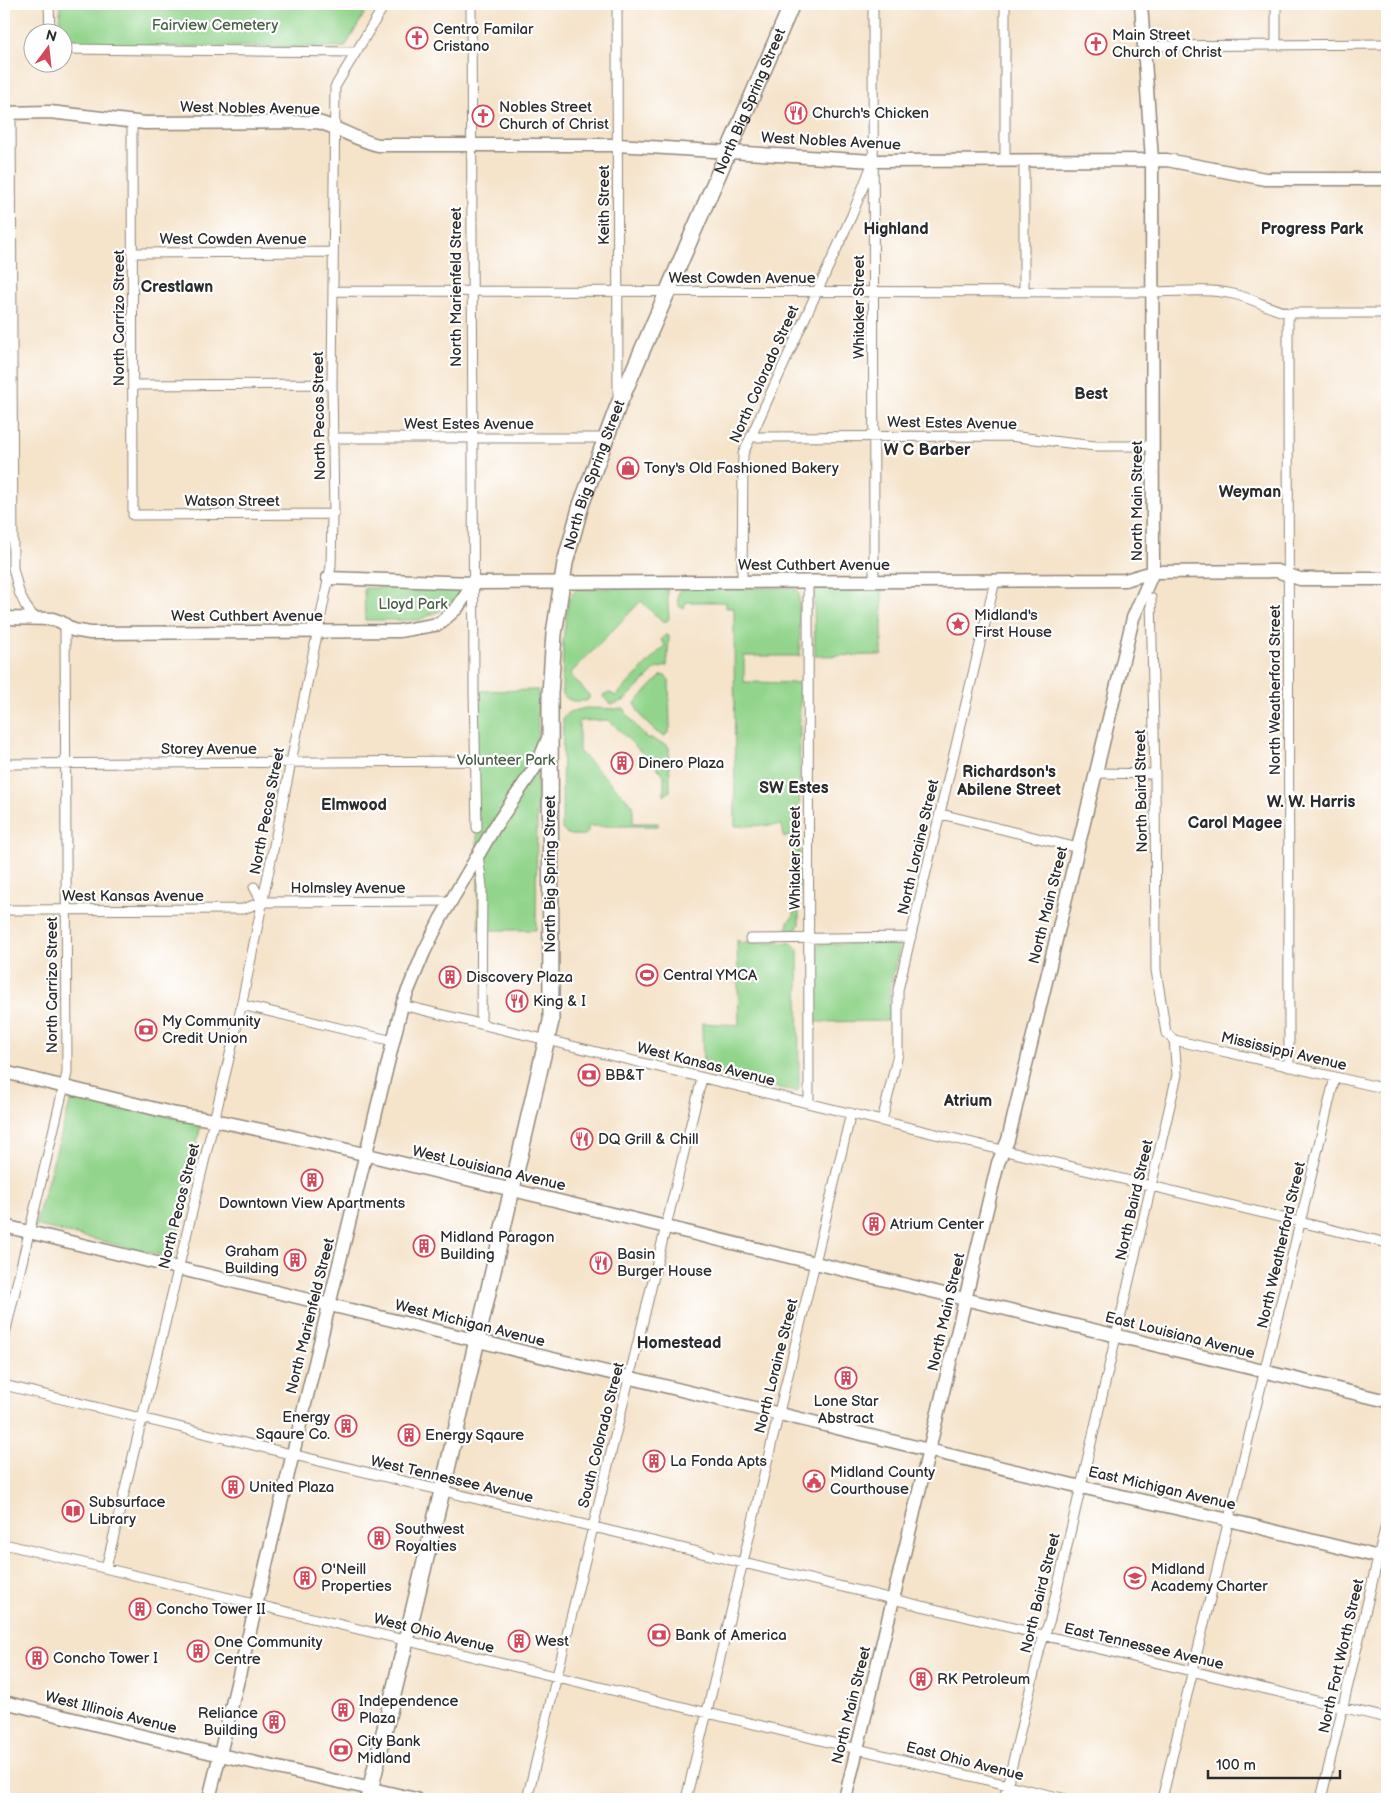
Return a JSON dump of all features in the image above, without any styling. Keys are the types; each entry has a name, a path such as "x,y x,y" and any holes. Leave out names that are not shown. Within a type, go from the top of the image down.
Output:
{"highway":[{"name":"North Big Spring Street","path":"369,1794 442,1491 551,1021 549,736 554,634 561,582 581,505 605,438 792,4"}],"street":[{"path":"50,4 50,22"},
{"name":"North Pecos Street","path":"106,1568 242,1004 331,566 332,514 334,513 332,384 335,87 385,4"},
{"name":"North Marienfeld Street","path":"471,4 475,761 477,828"},
{"name":"Keith Street","path":"617,4 618,406"},
{"name":"Whitaker Street","path":"873,4 874,581"},
{"path":"1005,4 1005,160"},
{"name":"North Main Street","path":"845,1799 998,1163 1008,1140 1133,618 1153,572 1152,160 1141,4"},
{"path":"1276,4 1276,45"},
{"path":"1144,46 1387,44"},
{"path":"72,49 356,52"},
{"name":"West Nobles Avenue","path":"7,113 50,112 145,123 318,122 334,126 359,140 378,145 617,145 873,161 1167,160 1265,179 1387,179"},
{"path":"7,113 8,373 13,568 19,592 35,619"},
{"name":"North Carrizo Street","path":"132,122 133,515"},
{"path":"1024,160 1024,292"},
{"name":"North Colorado Street","path":"742,582 743,454 852,215 873,161"},
{"name":"West Cowden Avenue","path":"132,253 333,252"},
{"name":"West Cowden Avenue","path":"333,292 1152,292 1197,290 1220,291 1248,298 1281,312 1288,313 1387,313"},
{"name":"North Weatherford Street","path":"1288,313 1289,1067"},
{"path":"133,385 332,384"},
{"name":"West Estes Avenue","path":"750,437 1009,436 1095,446 1153,446"},
{"name":"West Estes Avenue","path":"332,438 605,438"},
{"name":"Watson Street","path":"133,515 332,514"},
{"name":"West Cuthbert Avenue","path":"328,578 474,576 561,582 995,581 1125,580 1153,572 1277,571 1300,579 1387,579"},
{"name":"West Cuthbert Avenue","path":"4,618 53,619 73,630 90,633 400,631 439,624 457,608 474,576"},
{"name":"North Loraine Street","path":"882,1121 898,1054 898,990 995,581"},
{"name":"Whitaker Street","path":"808,582 809,1103"},
{"name":"North Baird Street","path":"1004,1799 1081,1487 1178,1075 1174,1040 1166,1034 1156,970 1155,774 1151,598"},
{"name":"North Carrizo Street","path":"4,1338 67,1073 65,624"},
{"name":"North Marienfeld Street","path":"209,1799 402,1005 424,952 450,901 478,854 538,763 549,736"},
{"name":"Storey Avenue","path":"4,764 475,761"},
{"path":"1096,773 1155,774"},
{"path":"941,814 1078,848"},
{"path":"478,854 482,886 481,1024"},
{"path":"254,887 262,902"},
{"name":"Holmsley Avenue","path":"262,902 450,901"},
{"name":"West Kansas Avenue","path":"4,910 243,909 262,902"},
{"path":"750,939 910,937"},
{"path":"242,1004 393,1041"},
{"name":"West Kansas Avenue","path":"402,1005 1387,1244"},
{"name":"Mississippi Avenue","path":"1174,1040 1387,1089"},
{"name":"West Louisiana Avenue","path":"4,1072 176,1114 214,1120 366,1155 965,1300"},
{"name":"North Weatherford Street","path":"1162,1799 1335,1077"},
{"name":"South Colorado Street","path":"527,1799 702,1078"},
{"name":"North Loraine Street","path":"686,1799 851,1114"},
{"name":"West Michigan Avenue","path":"4,1226 929,1450"},
{"name":"East Louisiana Avenue","path":"965,1300 1387,1401"},
{"name":"West Tennessee Avenue","path":"4,1385 894,1599"},
{"name":"East Michigan Avenue","path":"929,1450 1383,1558"},
{"name":"North Fort Worth Street","path":"1321,1799 1343,1707 1383,1558 1387,1520"},
{"name":"West Ohio Avenue","path":"4,1544 857,1749"},
{"name":"East Tennessee Avenue","path":"894,1599 1387,1718"},
{"name":"West Illinois Avenue","path":"4,1702 369,1794 416,1799"},
{"name":"East Ohio Avenue","path":"857,1749 1066,1799"}],"green space":[{"name":"Fairview Cemetery","path":"60,4 370,4 345,47 72,46 72,22 60,22"},
{"name":"Lloyd Park","path":"461,587 461,595 439,611 419,620 365,620 364,588"},
{"path":"667,587 669,619 661,621 641,601 570,674 589,695 589,699 586,701 575,701 566,698 562,692 563,640 569,597 577,589"},
{"path":"683,587 794,588 799,592 800,656 744,656 744,682 800,683 799,924 797,929 793,931 788,930 787,923 794,916 794,833 784,837 782,825 735,826 734,608 726,608 726,602 686,602 684,608 680,607 678,597 679,591"},
{"path":"818,588 882,588 882,655 815,656 814,594"},
{"path":"665,635 669,636 667,666 656,669 625,700 610,704 603,697 604,694 610,693 616,696 665,645 661,640"},
{"path":"662,675 669,681 670,728 664,736 646,722 635,703"},
{"name":"Volunteer Park","path":"538,690 536,930 479,930 474,691"},
{"path":"586,708 625,709 627,715 646,738 652,738 669,747 670,791 664,796 664,775 609,720 579,721 579,751 633,805 633,823 658,823 658,826 588,826 588,831 585,835 569,834 562,829 563,717 569,712"},
{"path":"737,940 742,943 791,943 798,949 799,1088 797,1092 703,1070 702,1023 739,1025"},
{"path":"894,943 900,947 890,986 889,1021 815,1022 816,946 821,944"},
{"path":"73,1093 201,1124 172,1258 35,1225"}],"place":[{"name":"Centro Familar Cristano","path":"417,38"},
{"name":"Main Street Church of Christ","path":"1096,44"},
{"name":"Church's Chicken","path":"796,113"},
{"name":"Nobles Street Church of Christ","path":"483,116"},
{"name":"Tony's Old Fashioned Bakery","path":"628,468"},
{"name":"Midland's First House","path":"958,624"},
{"name":"Dinero Plaza","path":"622,763"},
{"name":"Central YMCA","path":"647,975"},
{"name":"Discovery Plaza","path":"450,977"},
{"name":"King & I","path":"517,1001"},
{"name":"My Community Credit Union","path":"146,1030"},
{"name":"BB&T","path":"589,1075"},
{"name":"DQ Grill & Chill","path":"582,1139"},
{"name":"Downtown View Apartments","path":"312,1180"},
{"name":"Atrium Center","path":"874,1224"},
{"name":"Midland Paragon Building","path":"424,1246"},
{"name":"Graham Building","path":"295,1260"},
{"name":"Basin Burger House","path":"601,1263"},
{"name":"Lone Star Abstract","path":"846,1378"},
{"name":"Energy Sqaure Co.","path":"346,1426"},
{"name":"Energy Sqaure","path":"409,1435"},
{"name":"La Fonda Apts","path":"654,1461"},
{"name":"Midland County Courthouse","path":"814,1481"},
{"name":"United Plaza","path":"233,1487"},
{"name":"Subsurface Library","path":"73,1511"},
{"name":"Southwest Royalties","path":"379,1538"},
{"name":"O'Neill Properties","path":"305,1578"},
{"name":"Midland Academy Charter","path":"1135,1578"},
{"name":"Concho Tower II","path":"140,1609"},
{"name":"Bank of America","path":"659,1635"},
{"name":"West","path":"519,1641"},
{"name":"One Community Centre","path":"198,1651"},
{"name":"Concho Tower I","path":"37,1658"},
{"name":"RK Petroleum","path":"921,1679"},
{"name":"Independence Plaza","path":"343,1710"},
{"name":"Reliance Building","path":"274,1722"},
{"name":"City Bank Midland","path":"341,1750"}],"district":[{"name":"Highland","path":"896,228"},
{"name":"Progress Park","path":"1312,228"},
{"name":"Crestlawn","path":"177,286"},
{"name":"Best","path":"1091,393"},
{"name":"W C Barber","path":"927,449"},
{"name":"Weyman","path":"1250,491"},
{"name":"Richardson's Abilene Street","path":"1009,780"},
{"name":"SW Estes","path":"794,787"},
{"name":"W. W. Harris","path":"1311,801"},
{"name":"Elmwood","path":"354,804"},
{"name":"Carol Magee","path":"1235,822"},
{"name":"Atrium","path":"968,1100"},
{"name":"Homestead","path":"679,1342"}]}
